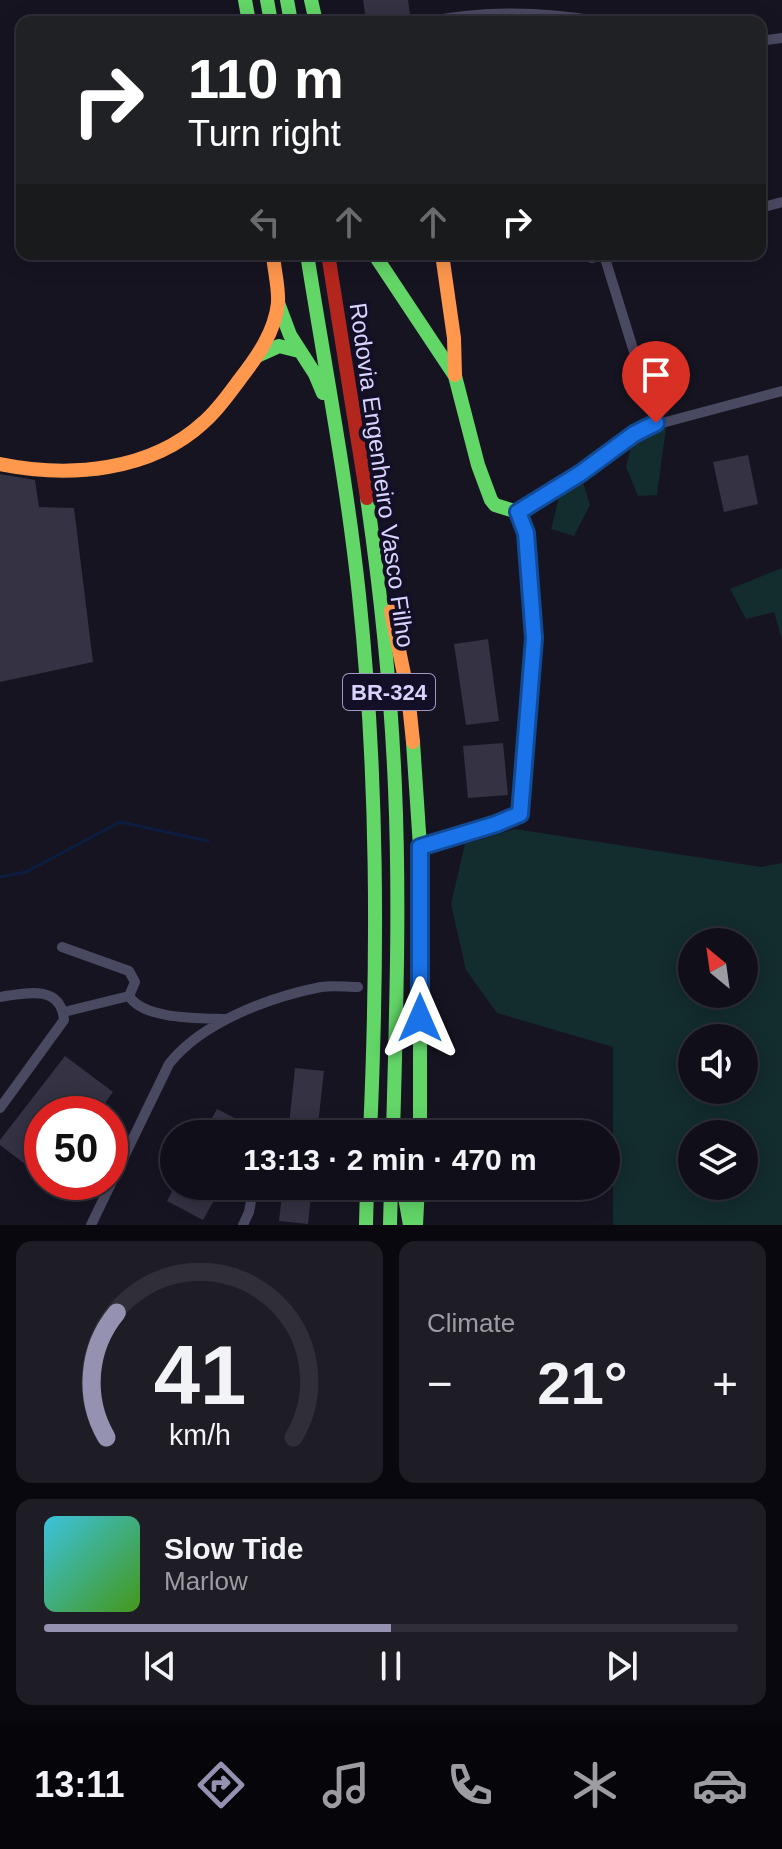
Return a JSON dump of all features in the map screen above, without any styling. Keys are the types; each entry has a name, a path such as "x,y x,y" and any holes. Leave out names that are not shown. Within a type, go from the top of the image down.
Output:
{"main road":[{"path":"274,260 278,303 324,397 337,475 346,497"},
{"name":"Rodovia Engenheiro Vasco Filho","path":"308,260 346,497 369,702 376,845 376,980 371,1120"},
{"name":"Rodovia Engenheiro Vasco Filho","path":"329,260 374,550 388,675 398,933 393,1120"},
{"path":"378,260 455,376"},
{"path":"420,847 520,814 534,638 526,533 518,512 495,505 491,500 478,465 455,376 454,338 443,260"},
{"path":"0,464 28,470 77,471 106,467 155,452 198,428 215,412 259,355 278,303"},
{"path":"259,355 279,346 299,351"},
{"path":"374,550 401,655 413,742 420,847 420,1120"},
{"path":"396,1009 403,1041 403,1120"},
{"path":"366,1225 367,1200"},
{"path":"390,1225 391,1200"},
{"path":"407,1200 413,1225"},
{"path":"413,1225 416,1200"}],"street":[{"path":"472,16 504,12 567,16"},
{"path":"608,260 656,423"},
{"path":"518,512 571,480 634,434 656,423 782,391"},
{"path":"62,947 129,971 135,982 129,996"},
{"path":"91,1225 169,1064 185,1047 227,1019 280,999 324,987 358,987"},
{"path":"0,997 33,992 46,994 55,999 64,1012 64,1020 0,1108"},
{"path":"64,1012 129,996"},
{"path":"129,996 135,1004 164,1014 227,1019"},
{"path":"243,1225 251,1200"}],"green space":[{"path":"666,427 657,495 638,496 626,467 633,439"},
{"path":"581,476 590,505 574,536 551,529 561,490"},
{"path":"782,568 782,639 774,612 746,619 730,589"},
{"path":"515,829 761,867 782,863 782,1225 613,1225 613,1200 620,1200 620,1120 613,1120 613,1047 497,1013 466,970 451,904 465,844"}],"building":[{"path":"363,0 408,0 410,14 365,16"},
{"path":"748,455 758,504 724,512 713,462"},
{"path":"0,474 35,480 39,507 74,508 93,662 0,682"},
{"path":"488,639 499,721 466,725 454,644"},
{"path":"503,743 508,795 468,798 463,746"},
{"path":"65,1056 113,1092 110,1096 34,1096"},
{"path":"295,1068 324,1071 319,1120 289,1120"},
{"path":"24,1109 24,1163 0,1145 0,1140"},
{"path":"217,1109 238,1120 211,1120"},
{"path":"168,1200 214,1200 203,1220"},
{"path":"281,1200 311,1200 308,1224 279,1221"}],"waterway":[{"path":"0,877 26,872 120,822 208,841"}],"traffic: fast":[{"path":"245,0 248,16"},
{"path":"267,0 270,16"},
{"path":"287,0 290,16"},
{"path":"311,0 315,16"},
{"path":"308,260 348,510 359,595 370,730 375,864 370,1120"},
{"path":"378,260 455,376 478,465 491,500 495,505 518,512 524,528 531,579 532,667 520,814 420,847"},
{"path":"278,303 290,335 315,374 323,393"},
{"path":"259,355 279,346 299,351"},
{"path":"367,498 385,643 395,788 397,918 393,1120"},
{"path":"413,742 420,847 420,1120"},
{"path":"366,1225 367,1200"},
{"path":"390,1225 391,1200"},
{"path":"406,1200 410,1225"},
{"path":"416,1225 417,1200"}],"traffic: slow":[{"path":"0,464 53,470 108,467 159,452 183,439 219,407 264,344 278,303 274,260"},
{"path":"443,260 454,338 455,375"},
{"path":"391,611 408,694 413,742"}],"traffic: jam":[{"path":"329,260 367,498"}],"route":[{"path":"420,1018 420,847 520,814 534,638 526,533 518,512 581,473 634,434 656,423"}]}
